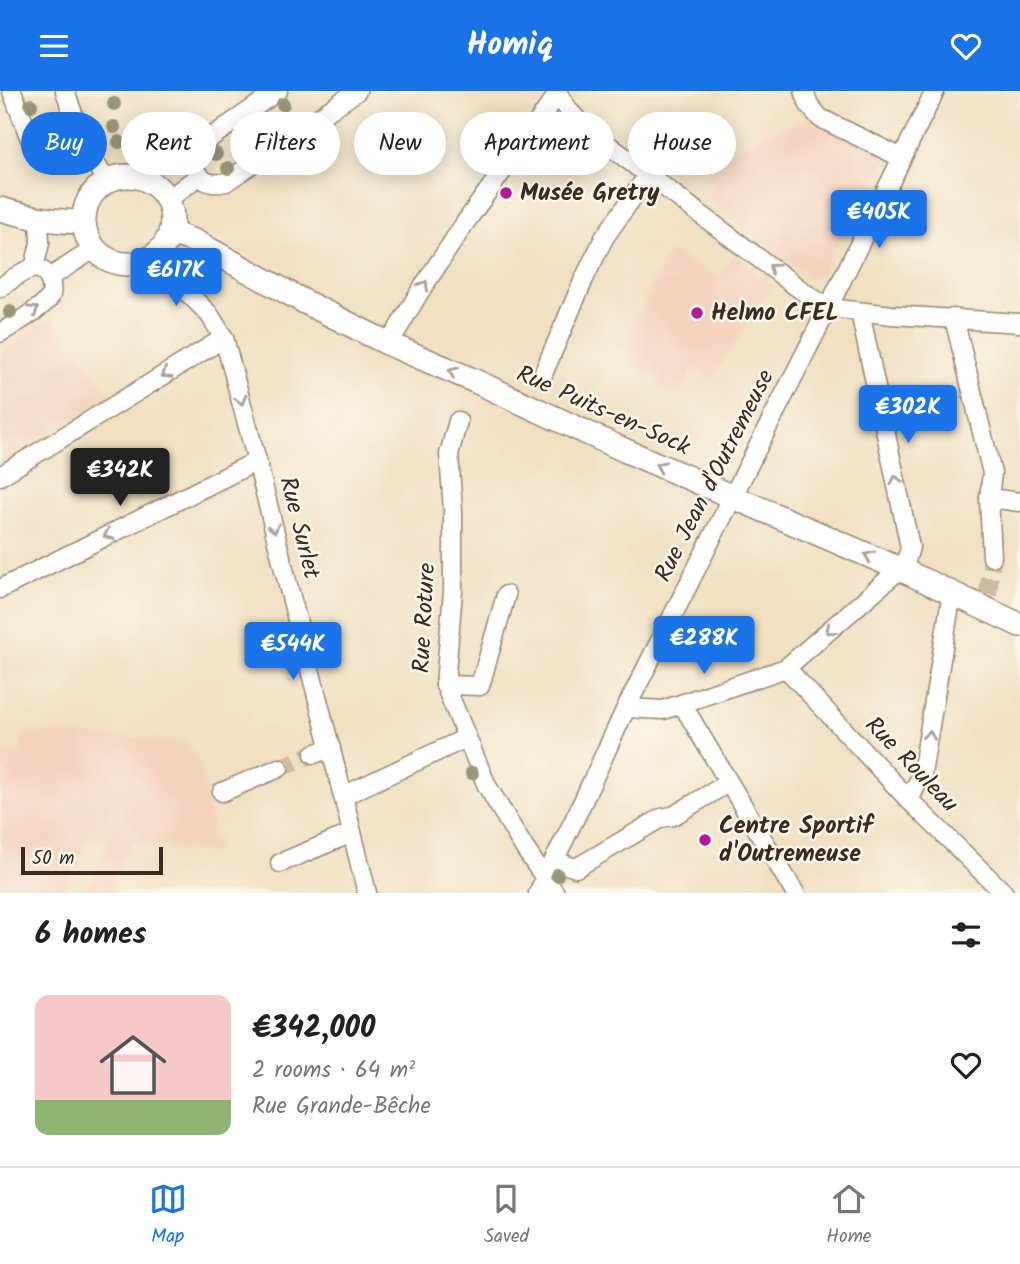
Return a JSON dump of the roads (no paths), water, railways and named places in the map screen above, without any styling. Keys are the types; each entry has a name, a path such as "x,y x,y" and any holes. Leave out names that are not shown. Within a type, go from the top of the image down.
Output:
{"main road":[{"path":"126,176 143,178 158,187 167,199 173,221 171,233 158,253 147,261 117,264 100,255 87,239 83,222 87,203 98,187 106,182 126,176"},
{"path":"0,209 39,219 83,222"},
{"name":"Rue Puits-en-Sock","path":"171,233 194,241 303,301 389,344 732,498 952,593 986,601 1020,625"}],"street":[{"path":"12,91 21,115"},
{"path":"65,91 72,112"},
{"path":"278,91 200,145 194,162 199,176 212,183 226,182 358,91"},
{"path":"804,91 809,105 820,118 902,158"},
{"name":"Rue Jean d'Outremeuse","path":"546,888 554,861 626,708 934,91"},
{"path":"389,344 458,232 557,93 576,119 628,160"},
{"path":"102,175 106,182"},
{"path":"543,374 604,238 648,175"},
{"path":"650,175 828,308 1020,323"},
{"path":"167,199 199,176"},
{"path":"0,333 45,303 51,295 52,285 42,273 39,219"},
{"path":"0,288 24,271 42,273 94,249"},
{"name":"Rue Surlet","path":"147,261 188,293 209,314 224,338 289,589 322,751 343,796 367,893"},
{"path":"626,708 663,710 786,668 900,569 908,558 910,547 860,312"},
{"path":"954,318 992,473 989,498 992,557"},
{"path":"0,476 224,338"},
{"name":"Rue Roture","path":"458,421 449,454 453,511 453,591 445,685 487,786 546,888"},
{"path":"0,589 257,461"},
{"path":"989,498 1020,502"},
{"path":"909,800 922,774 952,593"},
{"path":"445,685 480,686 506,595"},
{"name":"Rue Rouleau","path":"786,668 909,800 1004,893"},
{"path":"682,703 795,893"},
{"path":"343,796 466,738"},
{"path":"222,792 279,768"},
{"path":"554,861 576,868 660,818 673,816 728,783"},
{"path":"280,863 352,833"}],"tunnel":[{"path":"988,595 992,557"},
{"path":"279,768 314,754"}],"place":[{"name":"Musée Gretry","path":"506,193"},
{"name":"Helmo CFEL","path":"697,313"},
{"name":"Centre Sportif d'Outremeuse","path":"705,840"}]}
